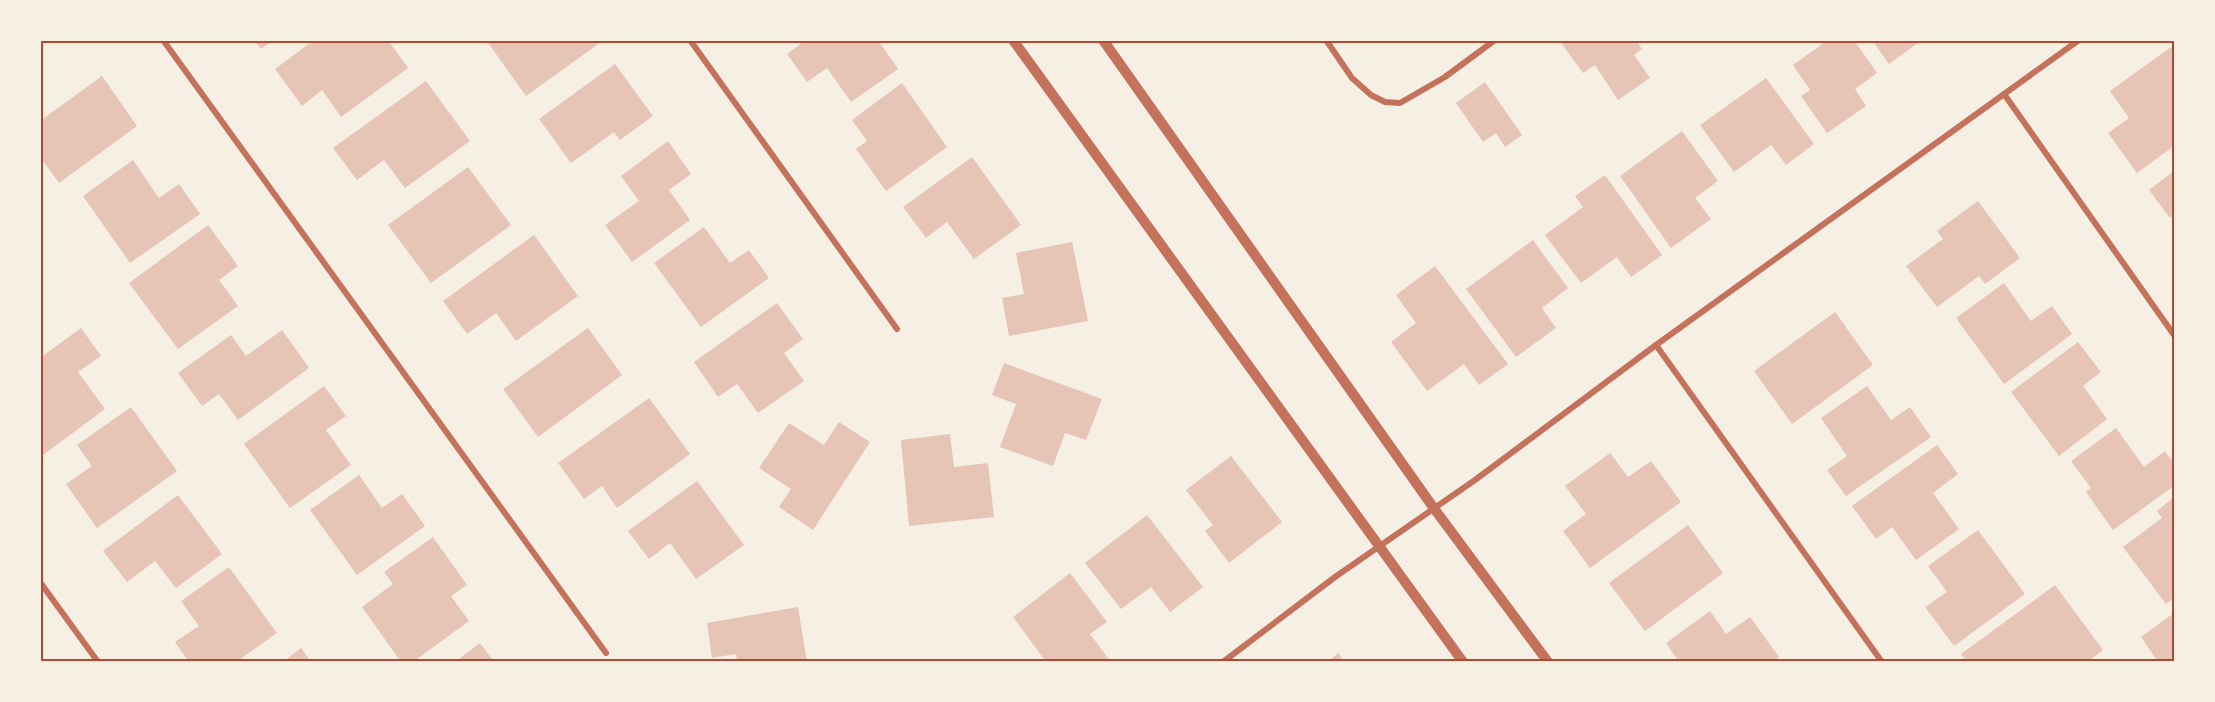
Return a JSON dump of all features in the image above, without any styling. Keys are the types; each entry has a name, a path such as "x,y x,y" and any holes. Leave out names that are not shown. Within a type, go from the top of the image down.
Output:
{"street":[{"path":"163,40 606,653"},
{"path":"690,40 897,329"},
{"path":"1013,40 1463,662"},
{"path":"1103,40 1433,507 1548,662"},
{"path":"1326,40 1352,78 1371,95 1384,102 1400,103 1445,77 1495,40"},
{"path":"1223,662 1433,507 1475,480 1656,345 2079,40"},
{"path":"2004,94 2175,335"},
{"path":"1656,345 1882,662"},
{"path":"40,582 98,662"}],"building":[{"path":"254,40 273,40 261,49"},
{"path":"314,40 388,40 408,68 341,117 322,90 302,106 275,69"},
{"path":"486,40 595,40 597,45 526,96"},
{"path":"806,40 878,40 898,69 851,102 827,68 807,82 787,54"},
{"path":"1559,40 1636,40 1642,49 1634,55 1650,78 1618,100 1595,65 1583,73"},
{"path":"1828,40 1854,40 1877,73 1855,89 1866,106 1827,133 1801,96 1810,90 1793,65"},
{"path":"1872,40 1922,40 1889,64"},
{"path":"2174,45 2174,146 2137,173 2108,133 2129,118 2110,91"},
{"path":"615,64 653,116 620,140 614,132 571,163 539,119"},
{"path":"102,76 137,126 59,183 40,157 40,121"},
{"path":"1766,78 1814,144 1786,165 1771,145 1734,172 1700,125"},
{"path":"426,81 470,141 405,188 384,160 357,180 333,148"},
{"path":"1485,82 1522,135 1505,147 1496,133 1483,142 1456,103"},
{"path":"902,83 947,147 886,191 856,149 867,141 852,120"},
{"path":"1682,131 1718,181 1695,198 1711,219 1671,248 1620,176"},
{"path":"668,141 691,174 669,190 690,220 632,262 605,225 639,201 621,176"},
{"path":"972,157 1021,225 974,259 947,222 926,238 903,207"},
{"path":"133,160 159,198 179,184 200,214 130,263 83,196"},
{"path":"468,167 511,225 431,283 388,225"},
{"path":"2174,171 2174,214 2170,218 2149,190"},
{"path":"1605,175 1662,255 1631,277 1617,257 1581,283 1545,235 1583,207 1575,196"},
{"path":"1978,201 2020,258 1985,284 1979,276 1937,307 1906,266 1943,239 1937,231"},
{"path":"208,225 238,266 219,280 238,306 178,349 129,283"},
{"path":"704,227 730,263 749,250 769,278 701,327 654,263"},
{"path":"534,235 578,296 516,341 496,313 467,334 443,301"},
{"path":"1533,240 1568,288 1542,308 1556,328 1516,357 1466,289"},
{"path":"1072,242 1088,321 1009,336 1002,298 1024,294 1016,253"},
{"path":"1435,266 1508,364 1479,385 1464,364 1427,391 1391,342 1416,323 1396,295"},
{"path":"2004,283 2031,321 2052,306 2072,334 2004,384 1956,318"},
{"path":"777,303 803,339 784,353 804,381 758,413 737,384 718,397 694,362"},
{"path":"1835,312 1873,365 1792,424 1754,371"},
{"path":"81,328 101,356 78,372 105,409 43,455 40,452 40,358"},
{"path":"588,328 622,375 538,437 503,389"},
{"path":"282,330 309,368 238,420 219,394 202,406 178,373 231,335 246,356"},
{"path":"2078,342 2101,372 2083,386 2107,419 2059,456 2011,392"},
{"path":"1004,363 1102,399 1086,440 1065,433 1053,466 1000,447 1016,404 992,395"},
{"path":"324,386 346,416 326,430 351,465 290,508 244,444"},
{"path":"1867,386 1891,420 1910,407 1931,437 1846,496 1827,470 1847,456 1821,418"},
{"path":"649,398 690,454 617,508 602,486 584,499 558,463"},
{"path":"131,407 177,471 97,528 66,484 92,466 77,445"},
{"path":"839,422 870,442 813,530 779,507 791,489 759,468 789,423 824,445"},
{"path":"2116,428 2144,467 2165,451 2174,464 2174,486 2113,530 2086,492 2091,488 2071,461"},
{"path":"950,434 954,467 988,463 994,517 909,526 901,440"},
{"path":"1937,445 1958,474 1933,493 1959,529 1916,560 1892,527 1876,539 1852,506"},
{"path":"1610,453 1628,477 1651,461 1681,502 1590,568 1563,531 1586,514 1565,486"},
{"path":"1231,456 1282,522 1229,563 1205,531 1213,525 1186,490"},
{"path":"359,475 382,508 402,494 425,526 357,575 310,510"},
{"path":"697,481 744,545 696,579 670,543 649,559 628,531"},
{"path":"178,495 222,554 176,588 155,561 127,582 103,551"},
{"path":"2174,497 2174,598 2166,604 2123,547 2162,518 2157,511"},
{"path":"1147,515 1203,587 1170,612 1151,587 1121,609 1085,563"},
{"path":"1688,525 1723,573 1645,631 1609,583"},
{"path":"1978,530 2025,594 1954,646 1925,607 1947,592 1928,566"},
{"path":"433,537 467,585 451,596 469,621 413,662 401,662 362,607 393,584 384,572"},
{"path":"229,567 277,633 236,662 189,662 175,642 199,626 181,601"},
{"path":"1070,573 1107,622 1090,634 1111,662 1046,662 1013,617"},
{"path":"2055,585 2103,650 2087,662 1967,662 1961,654"},
{"path":"798,607 807,662 737,662 736,654 712,658 707,623"},
{"path":"1710,611 1726,634 1750,617 1779,657 1773,662 1679,662 1666,643"},
{"path":"2174,613 2174,662 2158,662 2141,637"},
{"path":"480,643 494,662 455,662"},
{"path":"301,648 311,662 283,662"},
{"path":"1338,653 1344,662 1328,662"}]}
